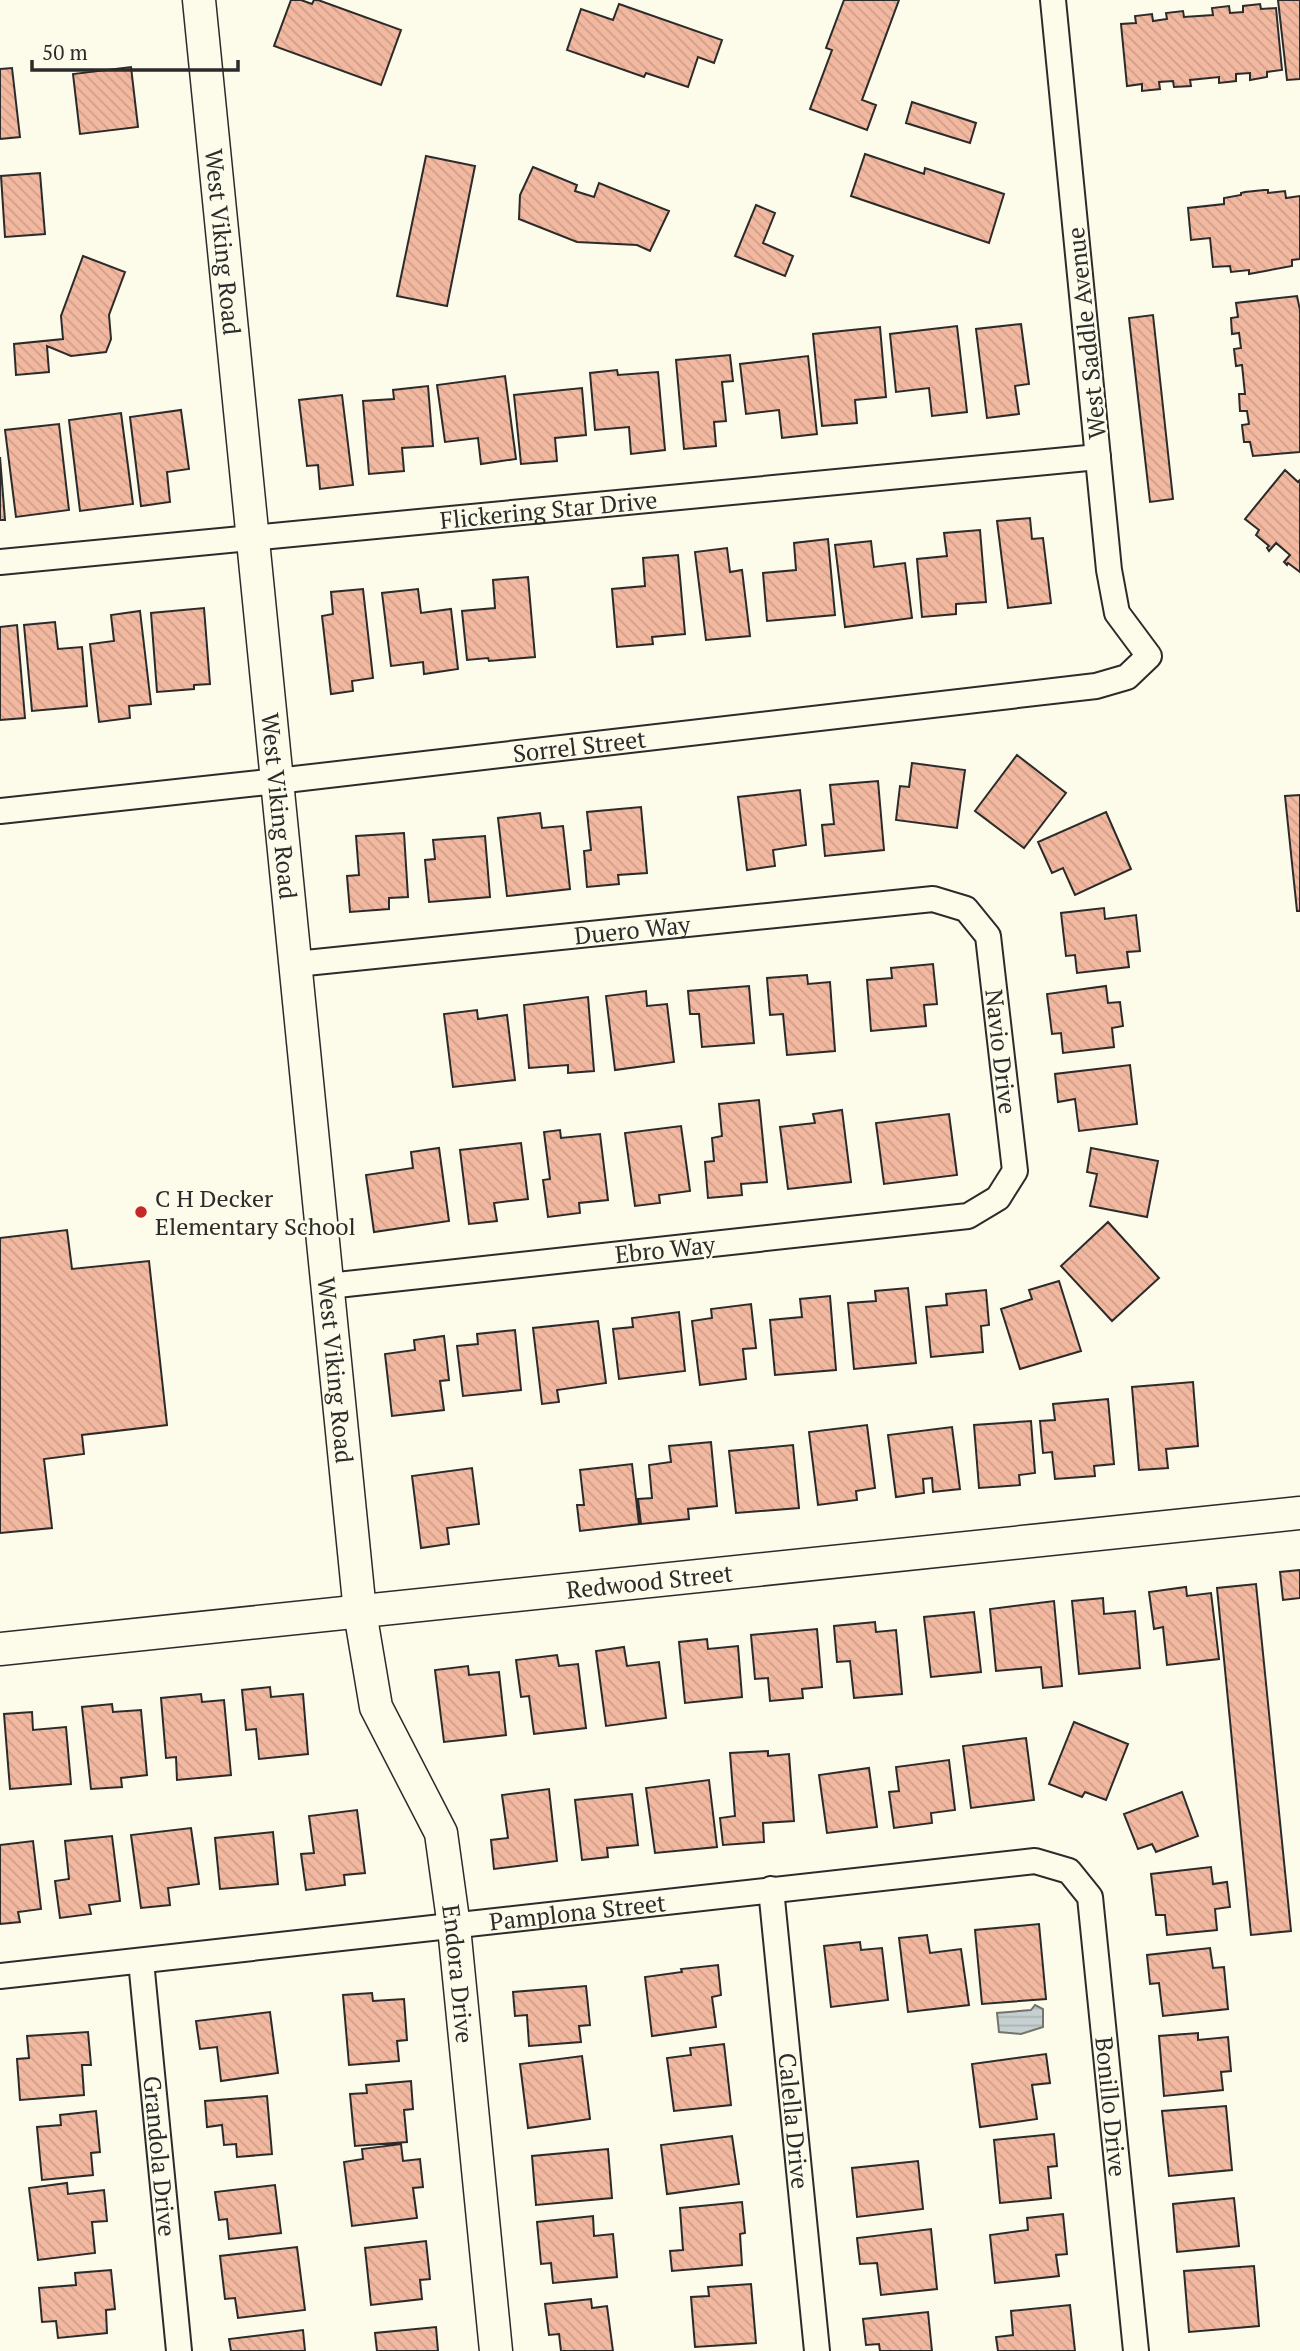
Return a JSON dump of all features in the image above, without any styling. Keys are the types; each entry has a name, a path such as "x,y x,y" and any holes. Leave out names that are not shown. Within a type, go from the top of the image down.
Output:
{"street":[{"name":"West Viking Road","path":"199,0 360,1612"},
{"name":"West Saddle Avenue","path":"1053,0 1109,570 1117,613 1149,656"},
{"name":"Flickering Star Drive","path":"0,562 1098,457"},
{"name":"Sorrel Street","path":"0,811 1096,686 1127,677 1149,656"},
{"name":"Duero Way","path":"296,964 933,899 966,909"},
{"name":"Navio Drive","path":"966,909 988,936 1015,1171 999,1198"},
{"name":"Ebro Way","path":"328,1286 968,1216 999,1198"},
{"name":"Redwood Street","path":"0,1649 1300,1513"},
{"name":"Endora Drive","path":"360,1612 376,1707 441,1833 454,1927 496,2351"},
{"name":"Pamplona Street","path":"0,1976 1035,1861 1069,1871"},
{"name":"Bonillo Drive","path":"1069,1871 1090,1897 1136,2351"},
{"name":"Calella Drive","path":"771,1889 817,2351"},
{"name":"Grandola Drive","path":"141,1961 179,2351"}],"shaded area":[{"path":"1035,2005 1043,2009 1043,2027 1021,2034 999,2032 997,2013 1031,2010"}],"building":[{"path":"291,0 312,4 314,0 318,0 401,30 381,85 274,46"},
{"path":"844,0 899,0 862,100 876,105 867,130 810,109 832,50 826,48"},
{"path":"1278,0 1300,0 1300,79 1287,80"},
{"path":"619,4 722,40 714,63 698,57 688,87 646,73 644,77 567,50 581,9 613,20"},
{"path":"1260,4 1261,9 1276,8 1282,70 1267,72 1267,77 1250,80 1250,73 1236,74 1236,81 1219,83 1219,77 1190,80 1191,86 1174,87 1173,81 1159,82 1160,89 1142,91 1142,84 1127,86 1121,24 1136,23 1135,16 1152,14 1153,21 1167,19 1166,13 1183,11 1184,17 1213,15 1212,8 1229,6 1230,13 1243,12 1243,6"},
{"path":"131,67 138,127 80,134 73,74"},
{"path":"12,68 20,137 0,139 0,69"},
{"path":"912,102 976,123 970,143 906,123"},
{"path":"865,154 924,174 925,168 1004,194 989,243 851,196"},
{"path":"426,156 475,166 447,306 397,296"},
{"path":"533,167 577,185 575,191 594,197 599,183 669,211 650,251 637,245 577,242 519,219 520,195"},
{"path":"40,173 45,234 5,237 1,176"},
{"path":"1268,190 1268,193 1285,191 1286,198 1300,196 1300,259 1292,260 1292,266 1249,274 1249,270 1231,272 1230,266 1213,267 1210,238 1191,240 1188,208 1224,204 1224,198 1245,192"},
{"path":"756,205 775,213 763,243 793,256 785,276 735,256"},
{"path":"83,256 125,272 109,315 111,339 106,352 71,356 47,346 49,372 16,375 14,344 63,339 61,316"},
{"path":"1297,296 1300,310 1300,452 1253,456 1250,442 1244,442 1242,425 1249,424 1247,411 1240,411 1239,394 1245,394 1242,365 1236,366 1234,349 1241,348 1239,333 1232,334 1231,318 1238,317 1236,303"},
{"path":"1153,315 1173,499 1150,502 1129,318"},
{"path":"1021,324 1029,384 1015,386 1019,414 987,418 976,329"},
{"path":"957,326 967,412 932,416 929,388 896,392 890,334"},
{"path":"880,327 886,397 855,400 857,423 822,426 813,334"},
{"path":"730,355 733,381 722,382 726,421 714,422 716,446 684,449 676,360"},
{"path":"808,356 817,434 782,438 779,410 746,414 740,364"},
{"path":"617,370 618,375 658,372 665,450 631,454 629,427 595,430 590,373"},
{"path":"505,376 516,459 481,464 478,438 445,442 437,385"},
{"path":"428,386 433,446 402,448 404,471 369,474 363,401 394,399 393,390"},
{"path":"582,388 586,435 555,438 557,461 521,464 514,395"},
{"path":"342,395 353,485 320,489 318,465 307,466 299,400"},
{"path":"181,410 189,469 167,472 170,502 141,506 130,417"},
{"path":"121,413 133,504 80,511 69,420"},
{"path":"59,424 69,510 16,517 5,430"},
{"path":"0,457 5,520 0,520"},
{"path":"1285,470 1298,482 1300,480 1300,572 1284,562 1290,555 1276,543 1269,551 1269,546 1256,535 1259,530 1245,519"},
{"path":"1030,518 1032,539 1043,538 1051,603 1008,608 997,521"},
{"path":"980,530 986,602 956,604 956,614 922,617 917,559 947,556 944,533"},
{"path":"828,539 835,615 767,621 763,573 796,570 794,543"},
{"path":"871,541 874,567 905,563 912,618 845,627 835,545"},
{"path":"727,548 730,572 742,570 750,636 706,640 695,552"},
{"path":"678,555 685,634 652,637 653,644 617,647 612,589 645,586 643,558"},
{"path":"528,577 535,657 467,660 462,611 495,608 493,580"},
{"path":"363,589 373,678 352,681 353,691 331,694 322,616 333,614 331,592"},
{"path":"418,589 421,613 451,609 458,669 424,674 423,662 391,666 382,593"},
{"path":"204,608 210,684 194,685 194,689 157,692 151,613"},
{"path":"140,611 151,704 129,706 130,718 99,722 90,644 114,641 111,615"},
{"path":"55,622 58,649 82,647 87,706 32,711 24,625"},
{"path":"17,625 25,718 0,720 0,627"},
{"path":"1017,755 1066,793 1024,848 975,811"},
{"path":"912,763 965,770 957,828 896,820 900,786 909,787"},
{"path":"878,781 884,850 825,856 822,825 834,824 830,785"},
{"path":"800,790 806,845 773,850 775,866 747,870 738,797"},
{"path":"1300,795 1300,911 1297,911 1285,796"},
{"path":"641,807 647,873 618,875 619,884 587,887 584,851 591,850 587,812"},
{"path":"1106,812 1131,869 1075,895 1063,868 1052,873 1038,842"},
{"path":"540,813 542,828 563,826 570,889 507,896 498,818"},
{"path":"404,833 408,897 389,898 389,909 350,912 347,876 359,875 356,836"},
{"path":"485,836 490,897 429,902 425,860 435,859 433,840"},
{"path":"1104,908 1105,919 1136,915 1140,951 1127,952 1129,967 1077,973 1075,955 1066,956 1061,913"},
{"path":"933,964 937,1004 924,1005 926,1026 871,1031 867,980 892,978 891,968"},
{"path":"807,975 808,984 830,982 835,1051 787,1055 783,1014 770,1015 767,978"},
{"path":"749,986 754,1043 702,1047 699,1014 690,1014 688,991"},
{"path":"1106,986 1108,1003 1120,1002 1123,1026 1112,1028 1114,1047 1063,1053 1061,1033 1052,1034 1047,994"},
{"path":"646,991 647,1006 667,1004 674,1062 615,1070 606,996"},
{"path":"588,997 594,1071 568,1073 568,1065 529,1068 524,1005"},
{"path":"477,1010 478,1019 507,1015 515,1080 453,1087 444,1014"},
{"path":"1130,1065 1137,1124 1079,1131 1075,1099 1058,1102 1055,1074"},
{"path":"759,1100 767,1182 741,1184 742,1195 708,1198 705,1162 714,1161 712,1138 722,1136 719,1104"},
{"path":"842,1110 851,1182 788,1189 780,1127 815,1123 813,1114"},
{"path":"949,1114 957,1175 884,1184 876,1123"},
{"path":"681,1126 690,1191 659,1195 660,1203 635,1206 625,1133"},
{"path":"560,1130 561,1138 600,1134 608,1200 579,1203 580,1213 548,1217 543,1180 550,1179 544,1132"},
{"path":"521,1143 528,1199 494,1203 497,1221 469,1224 460,1150"},
{"path":"439,1148 449,1221 374,1232 366,1175 413,1168 411,1152"},
{"path":"1091,1148 1158,1161 1147,1217 1090,1206 1097,1174 1087,1172"},
{"path":"1108,1222 1159,1278 1112,1321 1061,1266"},
{"path":"67,1230 72,1269 149,1261 167,1425 82,1435 84,1454 44,1459 52,1528 0,1533 0,1238"},
{"path":"1059,1281 1081,1351 1020,1369 1001,1309 1032,1299 1029,1290"},
{"path":"908,1288 916,1363 854,1369 848,1303 876,1301 875,1291"},
{"path":"986,1290 989,1325 981,1326 983,1352 931,1357 926,1307 947,1305 946,1294"},
{"path":"830,1296 836,1370 775,1375 770,1320 802,1317 800,1299"},
{"path":"751,1304 756,1348 743,1349 746,1379 700,1385 692,1321 712,1318 711,1309"},
{"path":"679,1312 685,1371 619,1379 613,1329 633,1327 632,1318"},
{"path":"598,1321 606,1383 557,1390 559,1402 542,1404 533,1328"},
{"path":"515,1330 521,1390 463,1396 457,1346 478,1344 477,1334"},
{"path":"444,1336 449,1380 440,1381 444,1410 392,1416 385,1354 415,1350 414,1340"},
{"path":"1193,1382 1198,1446 1166,1449 1168,1468 1139,1470 1132,1387"},
{"path":"1108,1399 1114,1464 1094,1466 1095,1476 1055,1479 1052,1452 1043,1453 1040,1421 1055,1420 1053,1404"},
{"path":"1031,1421 1035,1473 1019,1475 1020,1485 979,1488 974,1425"},
{"path":"867,1425 875,1488 856,1491 857,1500 818,1505 809,1432"},
{"path":"952,1427 960,1489 933,1492 932,1478 923,1479 924,1493 896,1497 888,1435"},
{"path":"711,1442 717,1506 688,1509 689,1519 641,1524 638,1499 652,1498 649,1465 671,1462 669,1446"},
{"path":"793,1445 799,1508 736,1513 729,1451"},
{"path":"632,1464 639,1524 580,1531 577,1505 584,1505 580,1470"},
{"path":"472,1468 479,1524 447,1528 449,1544 421,1548 412,1476"},
{"path":"1300,1570 1300,1598 1283,1600 1280,1572"},
{"path":"1256,1584 1291,1931 1251,1935 1217,1588"},
{"path":"1186,1587 1187,1596 1211,1593 1219,1659 1167,1665 1163,1627 1154,1629 1149,1592"},
{"path":"1103,1598 1104,1614 1135,1611 1140,1668 1079,1674 1072,1601"},
{"path":"1054,1601 1062,1686 1043,1688 1041,1667 996,1671 990,1609"},
{"path":"974,1612 981,1672 931,1677 924,1617"},
{"path":"875,1622 876,1632 896,1630 902,1694 854,1698 850,1661 837,1662 834,1626"},
{"path":"817,1629 822,1687 802,1689 803,1698 770,1701 768,1678 755,1679 751,1635"},
{"path":"707,1639 708,1649 738,1646 742,1697 685,1703 679,1642"},
{"path":"624,1647 627,1666 659,1662 666,1718 606,1726 596,1651"},
{"path":"557,1655 559,1666 578,1664 586,1728 534,1734 529,1696 521,1697 516,1660"},
{"path":"468,1666 469,1675 499,1672 506,1735 444,1742 435,1670"},
{"path":"270,1687 271,1697 303,1694 308,1754 259,1759 256,1729 246,1730 242,1690"},
{"path":"201,1694 202,1702 224,1700 231,1775 177,1780 176,1757 166,1758 161,1698"},
{"path":"112,1704 113,1712 141,1710 147,1775 121,1778 122,1787 91,1789 82,1707"},
{"path":"32,1712 33,1730 66,1727 71,1784 10,1789 4,1714"},
{"path":"1074,1722 1128,1744 1106,1800 1085,1792 1082,1797 1049,1784"},
{"path":"1026,1738 1034,1800 971,1808 963,1746"},
{"path":"768,1751 768,1756 789,1754 794,1821 763,1823 764,1842 723,1845 720,1818 735,1816 730,1753"},
{"path":"949,1760 955,1810 931,1813 932,1823 894,1828 889,1792 899,1791 896,1767"},
{"path":"869,1768 877,1827 827,1833 819,1775"},
{"path":"709,1780 717,1847 655,1853 646,1788"},
{"path":"549,1789 557,1861 494,1869 491,1840 508,1838 502,1795"},
{"path":"1182,1792 1198,1836 1156,1852 1152,1844 1138,1849 1124,1814"},
{"path":"632,1794 638,1845 607,1848 608,1857 582,1860 575,1800"},
{"path":"357,1810 365,1873 344,1875 345,1885 306,1890 301,1854 314,1853 309,1816"},
{"path":"191,1828 199,1884 168,1888 170,1905 141,1908 131,1835"},
{"path":"273,1832 278,1884 220,1889 215,1838"},
{"path":"112,1836 120,1901 89,1905 91,1914 60,1918 55,1881 69,1879 65,1841"},
{"path":"33,1841 41,1909 18,1912 20,1922 0,1924 0,1845"},
{"path":"1211,1867 1213,1884 1227,1882 1230,1907 1215,1909 1217,1930 1167,1935 1165,1915 1156,1915 1151,1874"},
{"path":"1039,1924 1046,1999 982,2004 975,1930"},
{"path":"927,1935 930,1953 961,1949 969,2005 908,2012 899,1938"},
{"path":"860,1942 861,1950 882,1948 888,2000 831,2007 824,1946"},
{"path":"1210,1948 1213,1968 1224,1967 1228,2009 1163,2016 1159,1983 1150,1984 1147,1955"},
{"path":"718,1965 721,1995 712,1997 716,2027 652,2036 645,1977"},
{"path":"586,1986 590,2025 579,2026 581,2042 529,2046 527,2015 515,2016 513,1992"},
{"path":"372,1993 373,2001 404,1999 407,2040 397,2041 399,2061 349,2065 343,1995"},
{"path":"270,2012 278,2073 221,2081 217,2047 200,2049 196,2021"},
{"path":"88,2032 91,2065 82,2065 84,2095 20,2100 17,2059 29,2058 27,2036"},
{"path":"1198,2033 1198,2040 1228,2037 1231,2071 1221,2072 1223,2090 1164,2096 1159,2036"},
{"path":"724,2044 731,2105 674,2111 667,2058 691,2055 690,2048"},
{"path":"1046,2054 1050,2083 1032,2085 1037,2119 980,2127 972,2064"},
{"path":"582,2056 590,2119 528,2128 520,2064"},
{"path":"411,2081 413,2109 404,2110 407,2142 355,2146 350,2094 367,2093 366,2085"},
{"path":"267,2096 272,2154 237,2157 236,2144 224,2145 222,2125 207,2127 205,2101"},
{"path":"1226,2106 1232,2170 1169,2176 1162,2111"},
{"path":"96,2111 100,2152 91,2153 93,2175 42,2180 37,2127 61,2125 60,2115"},
{"path":"1054,2134 1057,2166 1048,2167 1051,2198 1000,2203 994,2140"},
{"path":"732,2136 739,2184 667,2194 661,2145"},
{"path":"401,2144 403,2161 420,2159 423,2187 413,2188 417,2218 352,2226 344,2162 363,2159 362,2149"},
{"path":"608,2149 612,2198 536,2205 532,2156"},
{"path":"918,2161 923,2209 857,2217 852,2168"},
{"path":"67,2183 68,2194 104,2190 107,2221 92,2222 95,2253 38,2260 29,2188"},
{"path":"275,2185 281,2233 229,2239 227,2219 219,2220 215,2192"},
{"path":"1234,2198 1239,2246 1177,2252 1173,2204"},
{"path":"742,2202 745,2233 740,2234 742,2265 672,2271 670,2251 683,2250 680,2208"},
{"path":"1063,2214 1067,2254 1056,2255 1059,2276 995,2283 990,2235 1028,2230 1027,2218"},
{"path":"593,2216 594,2236 613,2234 617,2277 553,2283 551,2263 541,2264 537,2222"},
{"path":"931,2229 937,2289 881,2295 877,2263 860,2264 857,2238"},
{"path":"426,2241 430,2279 420,2280 422,2299 371,2305 365,2248"},
{"path":"297,2247 305,2310 238,2318 235,2298 225,2299 220,2256"},
{"path":"1254,2266 1259,2326 1189,2332 1184,2271"},
{"path":"111,2270 115,2309 106,2310 107,2333 58,2338 56,2321 42,2322 39,2288 76,2285 75,2273"},
{"path":"751,2284 756,2343 695,2347 691,2297 709,2296 708,2287"},
{"path":"591,2299 592,2308 607,2306 613,2351 561,2351 559,2334 549,2335 545,2304"},
{"path":"1070,2305 1075,2351 998,2351 996,2337 1013,2335 1011,2311"},
{"path":"928,2312 932,2351 880,2351 879,2344 866,2345 863,2319"},
{"path":"436,2327 438,2351 377,2351 375,2333"},
{"path":"303,2330 305,2351 231,2351 229,2339"}],"place":[{"name":"C H Decker Elementary School","path":"141,1212"}]}
